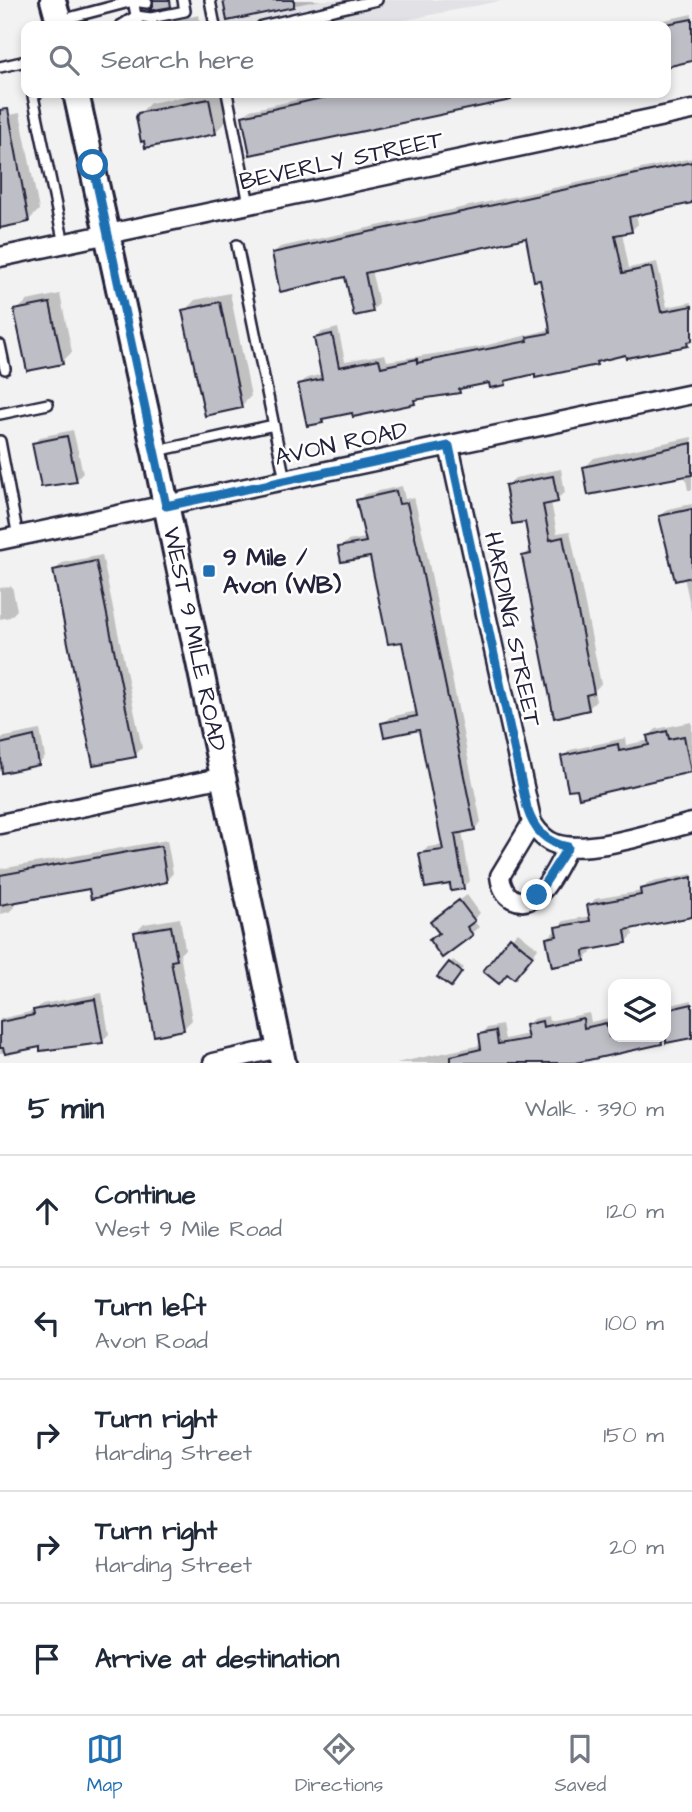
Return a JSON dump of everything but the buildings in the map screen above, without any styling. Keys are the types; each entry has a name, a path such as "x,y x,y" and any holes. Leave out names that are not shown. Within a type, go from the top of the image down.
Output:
{"main road":[{"name":"WEST 9 MILE ROAD","path":"77,98 109,234 281,1056"}],"street":[{"name":"BEVERLY STREET","path":"0,257 692,110"},
{"name":"AVON ROAD","path":"0,540 692,394"},
{"name":"HARDING STREET","path":"449,446 532,822"},
{"path":"0,824 224,777"},
{"path":"568,847 542,891 529,899 513,899 505,892 500,876 532,822 547,839 568,847 592,845 692,823"},
{"path":"213,1063 281,1056"}],"lane":[{"path":"133,0 137,21 151,21 185,10 183,0"},
{"path":"57,16 133,0 147,4"},
{"path":"210,0 214,21"},
{"path":"284,21 377,0"},
{"path":"0,67 21,62"},
{"path":"33,98 64,244"},
{"path":"228,98 249,204"},
{"path":"237,245 285,480"},
{"path":"0,345 5,369"},
{"path":"0,414 48,404"},
{"path":"155,452 274,425"},
{"path":"0,441 18,537"}],"shaded area":[{"path":"218,0 504,0 401,21 221,21"}],"place":[{"name":"9 Mile / Avon (WB)","path":"209,571"}],"route":[{"path":"93,165 166,506 449,446 527,808 540,834 554,844 568,847 537,895"}]}
